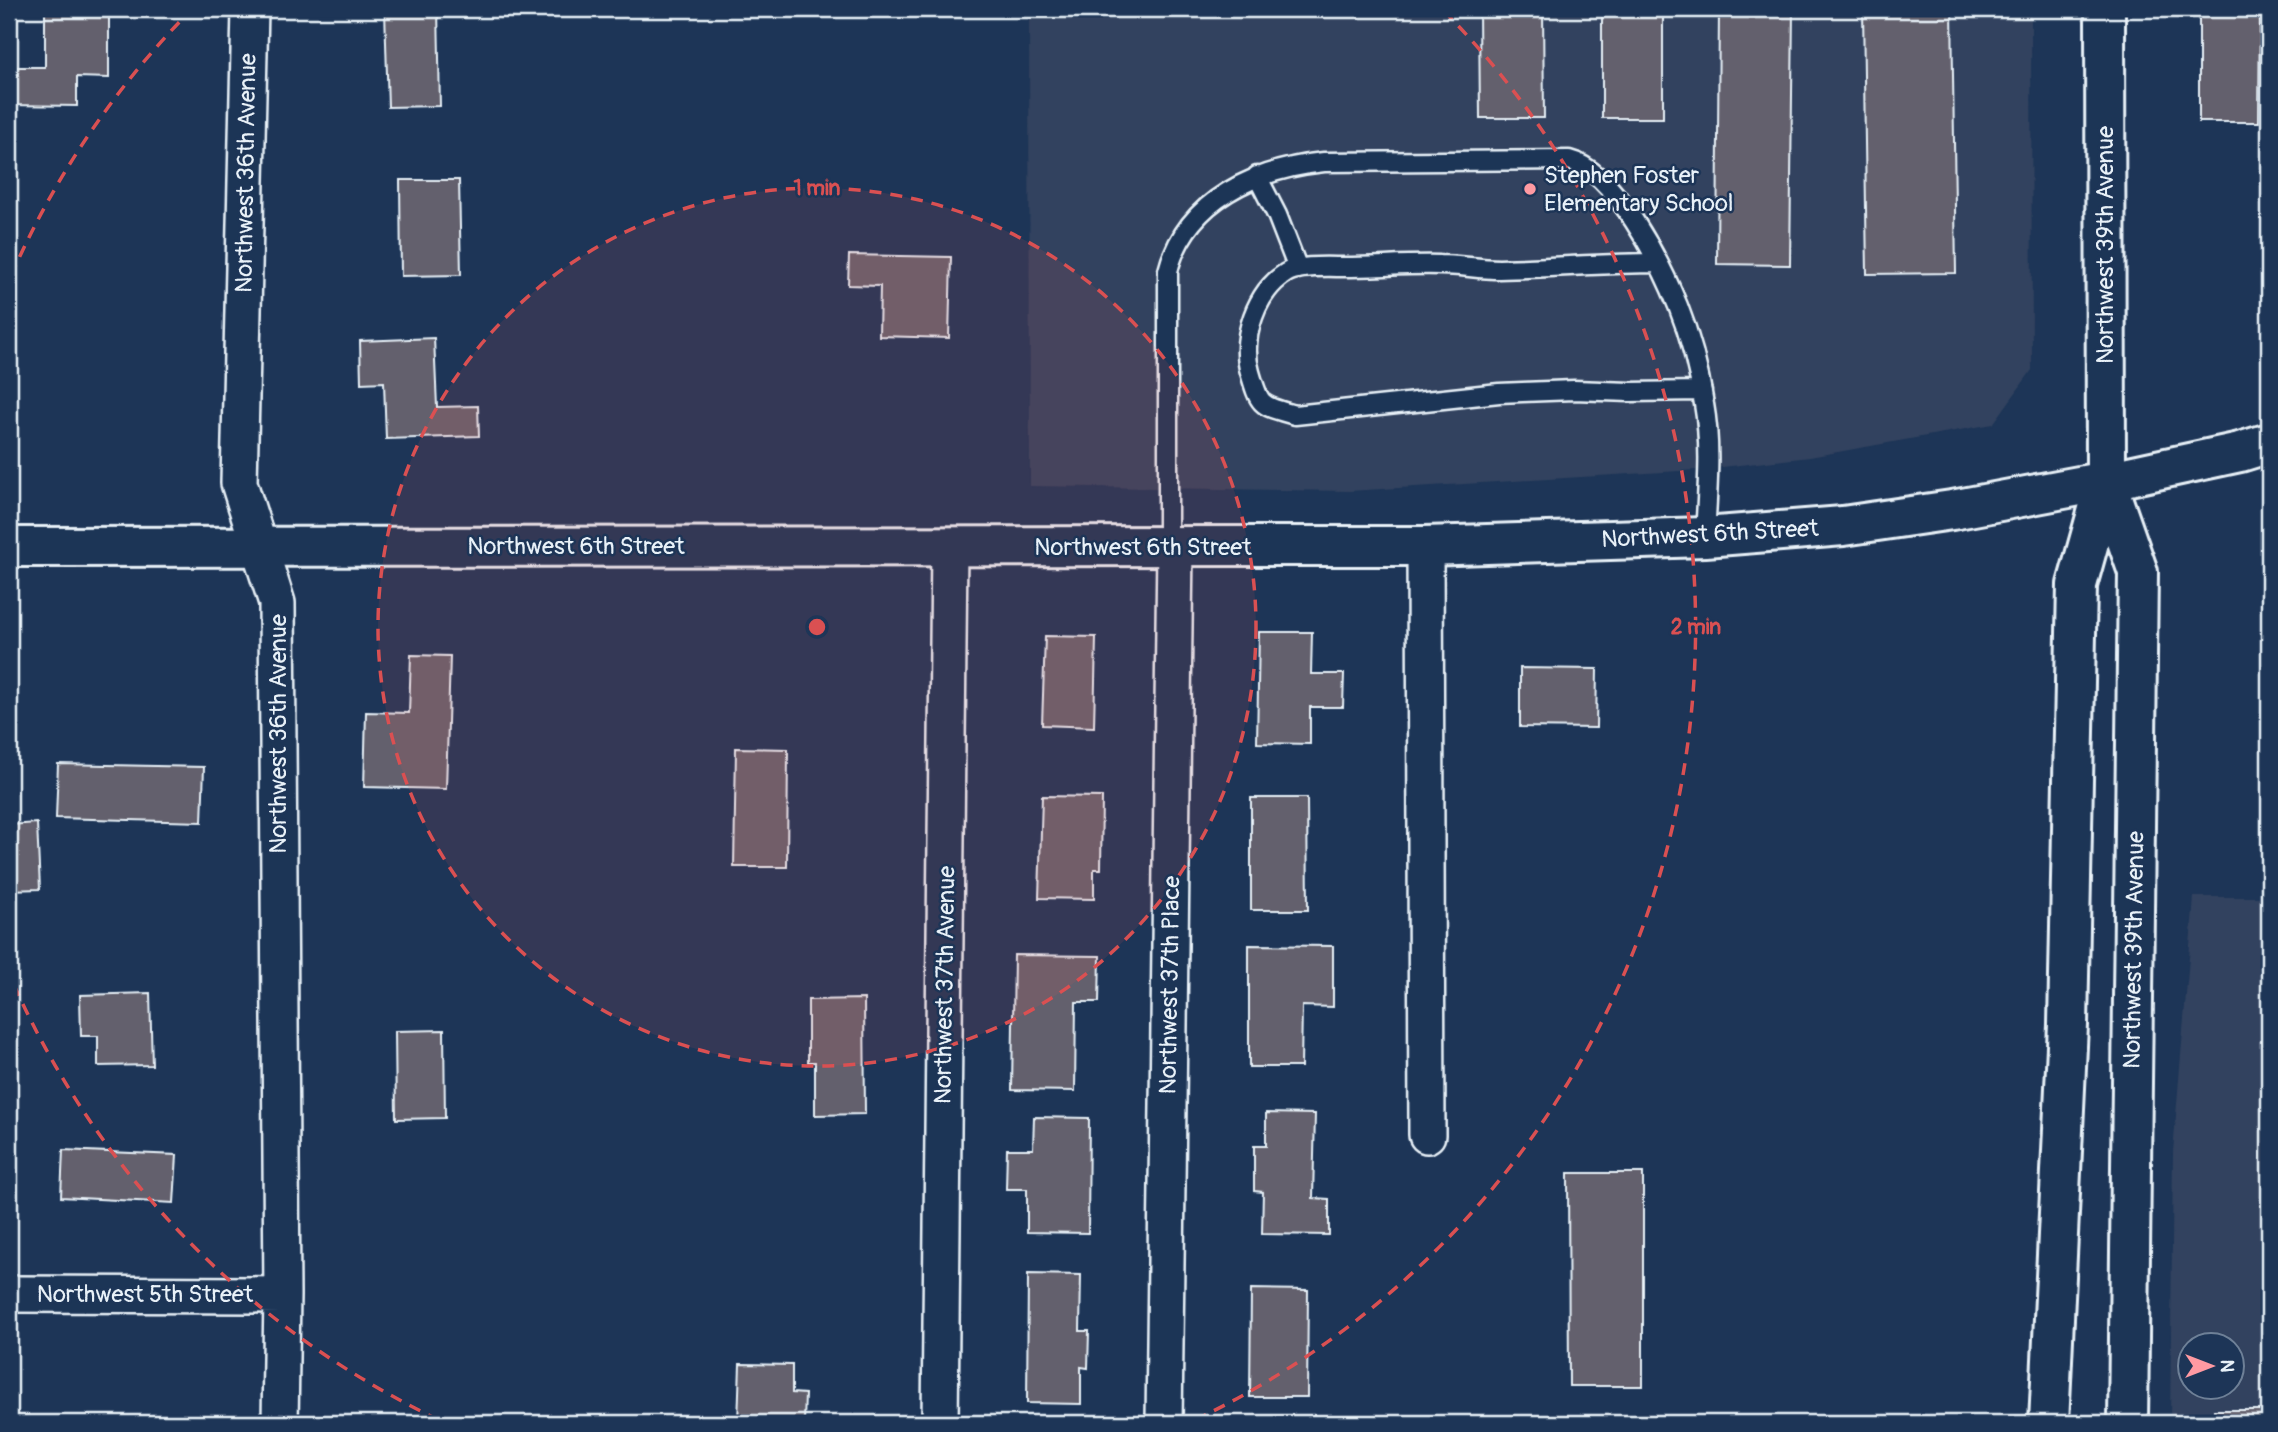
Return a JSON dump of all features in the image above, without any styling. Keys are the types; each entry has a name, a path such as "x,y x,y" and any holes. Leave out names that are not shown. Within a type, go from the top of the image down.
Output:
{"main road":[{"name":"Northwest 39th Avenue","path":"2049,1423 2068,1025 2077,585 2106,481 2105,9"},
{"name":"Northwest 6th Street","path":"9,547 1425,546 1705,537 1843,526 1952,510 2106,481 2240,452 2269,443"},
{"name":"Northwest 39th Avenue","path":"2106,481 2137,572 2128,1423"}],"street":[{"name":"Northwest 36th Avenue","path":"250,9 239,482 277,603 282,1295 280,1423"},
{"path":"1425,546 1427,1135"},
{"name":"Northwest 37th Avenue","path":"940,1423 949,547"},
{"name":"Northwest 37th Place","path":"1164,1423 1172,547"},
{"name":"Northwest 5th Street","path":"9,1294 282,1295"}],"lane":[{"path":"1172,547 1168,271 1172,256 1194,222 1208,207 1231,190 1257,176 1294,165 1324,162 1569,160 1582,163 1613,191 1658,263 1679,308 1702,391 1708,444 1705,537"},
{"path":"1257,176 1277,215 1298,270"},
{"path":"1658,263 1497,269 1402,265 1287,272 1268,291 1254,311 1250,323 1247,362 1257,398 1269,407 1295,415 1499,393 1574,390 1702,391"}],"shaded area":[{"name":"Stephen Foster Elementary School","path":"1029,9 2031,9 2032,370 1993,424 1810,457 1696,470 1349,491 1030,486"},
{"path":"2194,897 2269,897 2269,1423 2170,1423 2173,1152"}],"building":[{"path":"45,9 109,9 109,78 77,77 77,106 9,105 9,67 45,67"},
{"path":"438,9 440,106 388,107 385,10"},
{"path":"1479,9 1543,9 1544,118 1480,118"},
{"path":"1602,9 1663,9 1663,118 1602,118"},
{"path":"1719,9 1793,9 1790,265 1717,264"},
{"path":"1863,9 1952,9 1956,273 1867,274"},
{"path":"2199,9 2260,9 2259,122 2199,122"},
{"path":"400,180 459,180 461,275 401,276"},
{"path":"849,255 951,257 949,338 879,336 880,286 848,285"},
{"path":"434,338 437,407 478,406 479,436 386,439 384,382 361,383 360,341"},
{"path":"1259,632 1312,632 1311,674 1344,674 1343,707 1310,707 1310,744 1257,743"},
{"path":"1045,636 1096,637 1094,727 1042,725"},
{"path":"411,655 450,656 446,789 364,787 366,712 409,713"},
{"path":"1520,668 1597,669 1596,728 1520,727"},
{"path":"736,748 788,749 787,867 734,867"},
{"path":"58,764 204,767 202,822 56,818"},
{"path":"1042,796 1102,797 1101,869 1094,869 1094,899 1039,898"},
{"path":"1251,798 1307,798 1308,910 1251,910"},
{"path":"37,823 40,889 9,890 9,825"},
{"path":"1249,945 1333,946 1333,1007 1302,1006 1301,1067 1249,1067"},
{"path":"1014,955 1100,956 1099,1002 1076,1002 1075,1091 1012,1090"},
{"path":"150,993 152,1065 98,1066 98,1036 81,1036 80,995"},
{"path":"864,999 865,1114 815,1115 815,1062 808,1062 808,1000"},
{"path":"444,1030 445,1118 396,1119 395,1031"},
{"path":"1266,1113 1315,1114 1313,1198 1329,1199 1329,1235 1262,1234 1263,1192 1254,1191 1254,1146 1266,1146"},
{"path":"1034,1117 1089,1118 1088,1233 1027,1232 1027,1189 1006,1189 1007,1149 1033,1149"},
{"path":"63,1150 177,1155 174,1203 61,1197"},
{"path":"1568,1173 1643,1173 1643,1386 1569,1386"},
{"path":"1028,1274 1081,1275 1080,1331 1089,1331 1088,1368 1081,1367 1081,1404 1027,1403"},
{"path":"1251,1289 1308,1290 1307,1397 1250,1397"},
{"path":"740,1364 792,1365 792,1393 805,1394 804,1423 738,1423"},
{"path":"2214,1410 2269,1410 2269,1423 2214,1423"}],"place":[{"name":"Stephen Foster Elementary School","path":"1530,189"}]}
